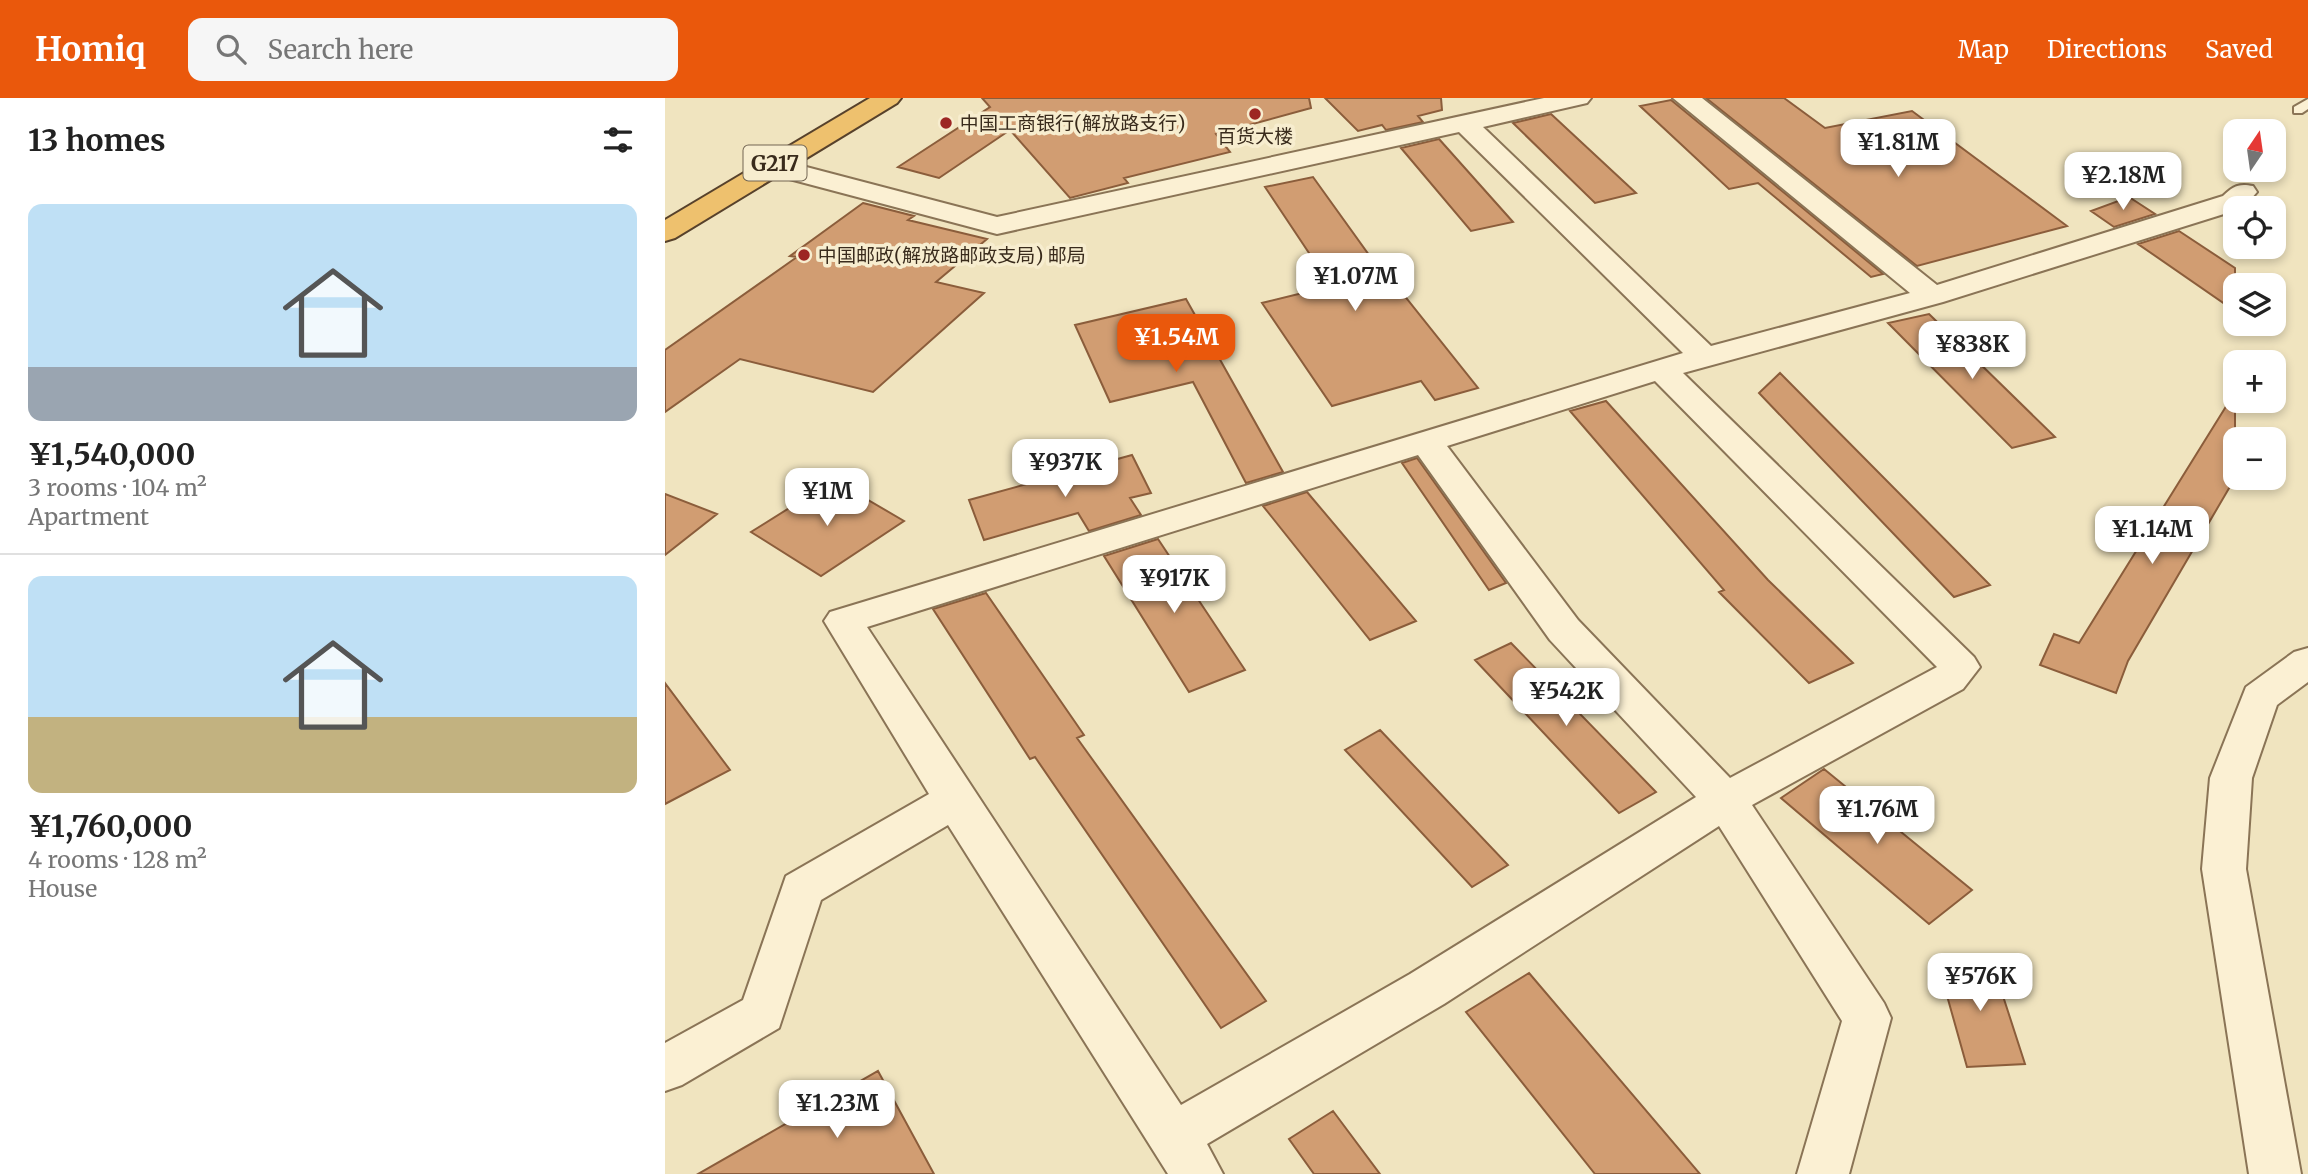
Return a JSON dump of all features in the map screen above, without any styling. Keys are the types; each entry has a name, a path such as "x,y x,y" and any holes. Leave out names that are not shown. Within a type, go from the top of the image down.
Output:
{"highway":[{"name":"G217","path":"665,209 850,98"},
{"name":"G217","path":"665,232 888,98"}],"street":[{"path":"772,166 997,226 1578,98"},
{"path":"1686,98 1931,296"},
{"path":"1464,123 1705,356"},
{"path":"1197,1174 955,800 843,621 1661,369 1931,296 2233,202 2243,192"},
{"path":"1173,1136 1427,989 1725,800 1949,679 1960,667 1661,369"},
{"path":"1427,443 1564,630 1725,800 1867,1018 1823,1174"},
{"path":"2275,1174 2224,869 2231,778 2260,697 2308,662"},
{"path":"665,1069 762,1013 802,889 955,800"}],"building":[{"path":"982,98 1309,98 1311,108 1216,134 1230,152 1124,178 1128,183 1070,198 1010,130 939,178 898,167 990,107"},
{"path":"1325,98 1441,98 1442,110 1418,116 1423,122 1386,130 1382,125 1358,131"},
{"path":"1706,98 1784,98 1825,128 1912,111 2067,226 1917,266"},
{"path":"1671,100 1883,274 1871,277 1758,183 1729,189 1640,106"},
{"path":"1551,114 1636,193 1595,203 1513,123"},
{"path":"1439,139 1513,222 1471,231 1401,148"},
{"path":"1313,177 1387,280 1391,279 1478,388 1435,400 1421,381 1332,406 1262,303 1331,286 1265,187"},
{"path":"2129,197 2155,214 2114,227 2091,211"},
{"path":"863,203 914,216 908,220 987,239 936,282 984,293 873,392 740,359 665,412 665,350 797,257 790,256"},
{"path":"2179,231 2235,268 2235,273 2223,273 2223,303 2138,244"},
{"path":"1186,299 1283,472 1246,483 1193,382 1110,402 1075,325"},
{"path":"1929,314 2055,437 2012,448 1888,323"},
{"path":"1780,373 1990,585 1954,597 1759,393"},
{"path":"1606,401 1768,580 1853,663 1809,683 1719,592 1724,590 1570,411"},
{"path":"2223,411 2235,413 2235,427 2223,427 2223,490 2228,490 2128,661 2116,693 2040,665 2054,634 2079,643"},
{"path":"1132,455 1151,493 1130,498 1141,515 1089,531 1078,513 984,540 969,500"},
{"path":"1417,458 1506,583 1489,590 1402,463"},
{"path":"834,480 904,521 821,576 751,532"},
{"path":"1307,492 1416,621 1370,640 1263,506"},
{"path":"665,494 717,514 665,555"},
{"path":"1158,539 1245,670 1189,692 1104,556"},
{"path":"986,593 1084,735 1077,738 1266,1001 1221,1028 1035,757 1030,759 933,609"},
{"path":"1511,643 1656,792 1619,813 1475,660"},
{"path":"665,683 730,770 665,804"},
{"path":"1380,730 1508,865 1472,887 1345,750"},
{"path":"1824,769 1972,890 1929,924 1781,798"},
{"path":"1991,959 2025,1064 1967,1067 1937,960"},
{"path":"1529,973 1700,1174 1595,1174 1466,1012"},
{"path":"878,1071 934,1174 698,1174"},
{"path":"1333,1111 1380,1174 1314,1174 1289,1139"}],"place":[{"name":"百货大楼","path":"1255,114"},
{"name":"中国工商银行(解放路支行)","path":"946,123"},
{"name":"中国邮政(解放路邮政支局) 邮局","path":"804,255"}]}
